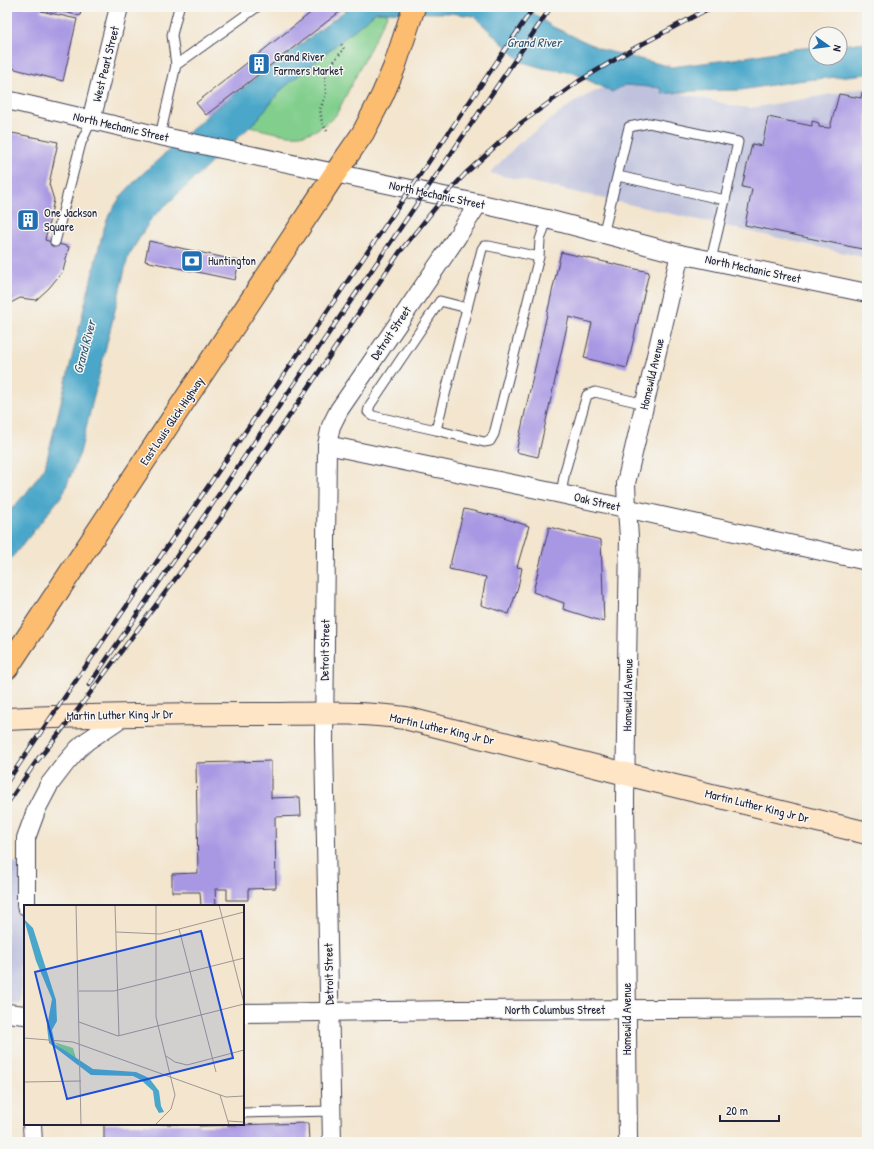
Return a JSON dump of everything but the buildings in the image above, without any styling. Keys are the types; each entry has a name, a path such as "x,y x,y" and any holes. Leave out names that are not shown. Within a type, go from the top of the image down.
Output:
{"main road":[{"name":"East Louis Glick Highway","path":"7,668 366,127 394,68 414,7"}],"street":[{"name":"West Pearl Street","path":"91,121 119,7"},
{"name":"North Mechanic Street","path":"7,100 91,121 257,157 336,172 547,219 603,235 680,254 867,293"},
{"name":"Detroit Street","path":"332,1142 324,714 327,445 331,426 339,410 478,204"},
{"name":"Homewild Avenue","path":"628,1142 626,774 630,537 626,483 680,254"},
{"name":"Oak Street","path":"327,445 867,561"},
{"name":"Martin Luther King Jr Dr","path":"7,719 126,714 324,714 405,718 867,833"},
{"path":"26,905 26,838 37,808 49,785 78,749 126,714"},
{"name":"North Columbus Street","path":"244,1013 867,1008"},
{"path":"7,1014 24,1015"},
{"path":"32,1125 33,1142"}],"lane":[{"path":"160,136 176,65 172,35 179,7"},
{"path":"176,65 257,7"},
{"path":"55,242 81,144 91,121"},
{"path":"603,235 629,127 649,123 738,142 712,260"},
{"path":"618,176 725,200"},
{"path":"467,308 440,301 370,405 368,412 374,416 484,442 490,441 494,434 539,257 540,240 547,219"},
{"path":"436,430 482,249 484,246 489,246 539,257"},
{"path":"560,494 567,464 588,395 595,392 645,404"},
{"path":"244,1113 332,1111"}],"path":[{"path":"327,131 322,123 320,109 326,95 326,72 344,49 340,42"}],"shaded area":[{"path":"622,79 734,106 751,108 867,88 867,258 490,173 518,144 577,100"},
{"path":"7,861 21,864 21,1004 7,1004"}],"green space":[{"path":"376,12 388,13 336,115 315,131 305,134 286,135 250,127 281,90"}],"water":[{"name":"Grand River","path":"350,7 525,7 551,26 603,50 672,67 808,48 808,66 848,66 848,44 867,42 867,74 796,81 741,90 692,91 662,94 661,88 625,85 612,92 574,73 543,68 522,62 474,16 449,13 376,12 281,90 257,120 151,219 128,257 80,453 63,494 7,563 7,514 27,492 45,467 103,231 109,215 121,196 138,178 211,112"}],"railway":[{"path":"7,782 534,7"},
{"path":"89,685 551,7"},
{"path":"37,761 73,716 220,519 399,253 444,197 466,173 521,123 579,81 633,49 714,7"},
{"path":"7,804 40,756"}],"place":[{"name":"Grand River Farmers Market","path":"259,64"},
{"name":"One Jackson Square","path":"28,220"},
{"name":"Huntington","path":"192,261"}]}
